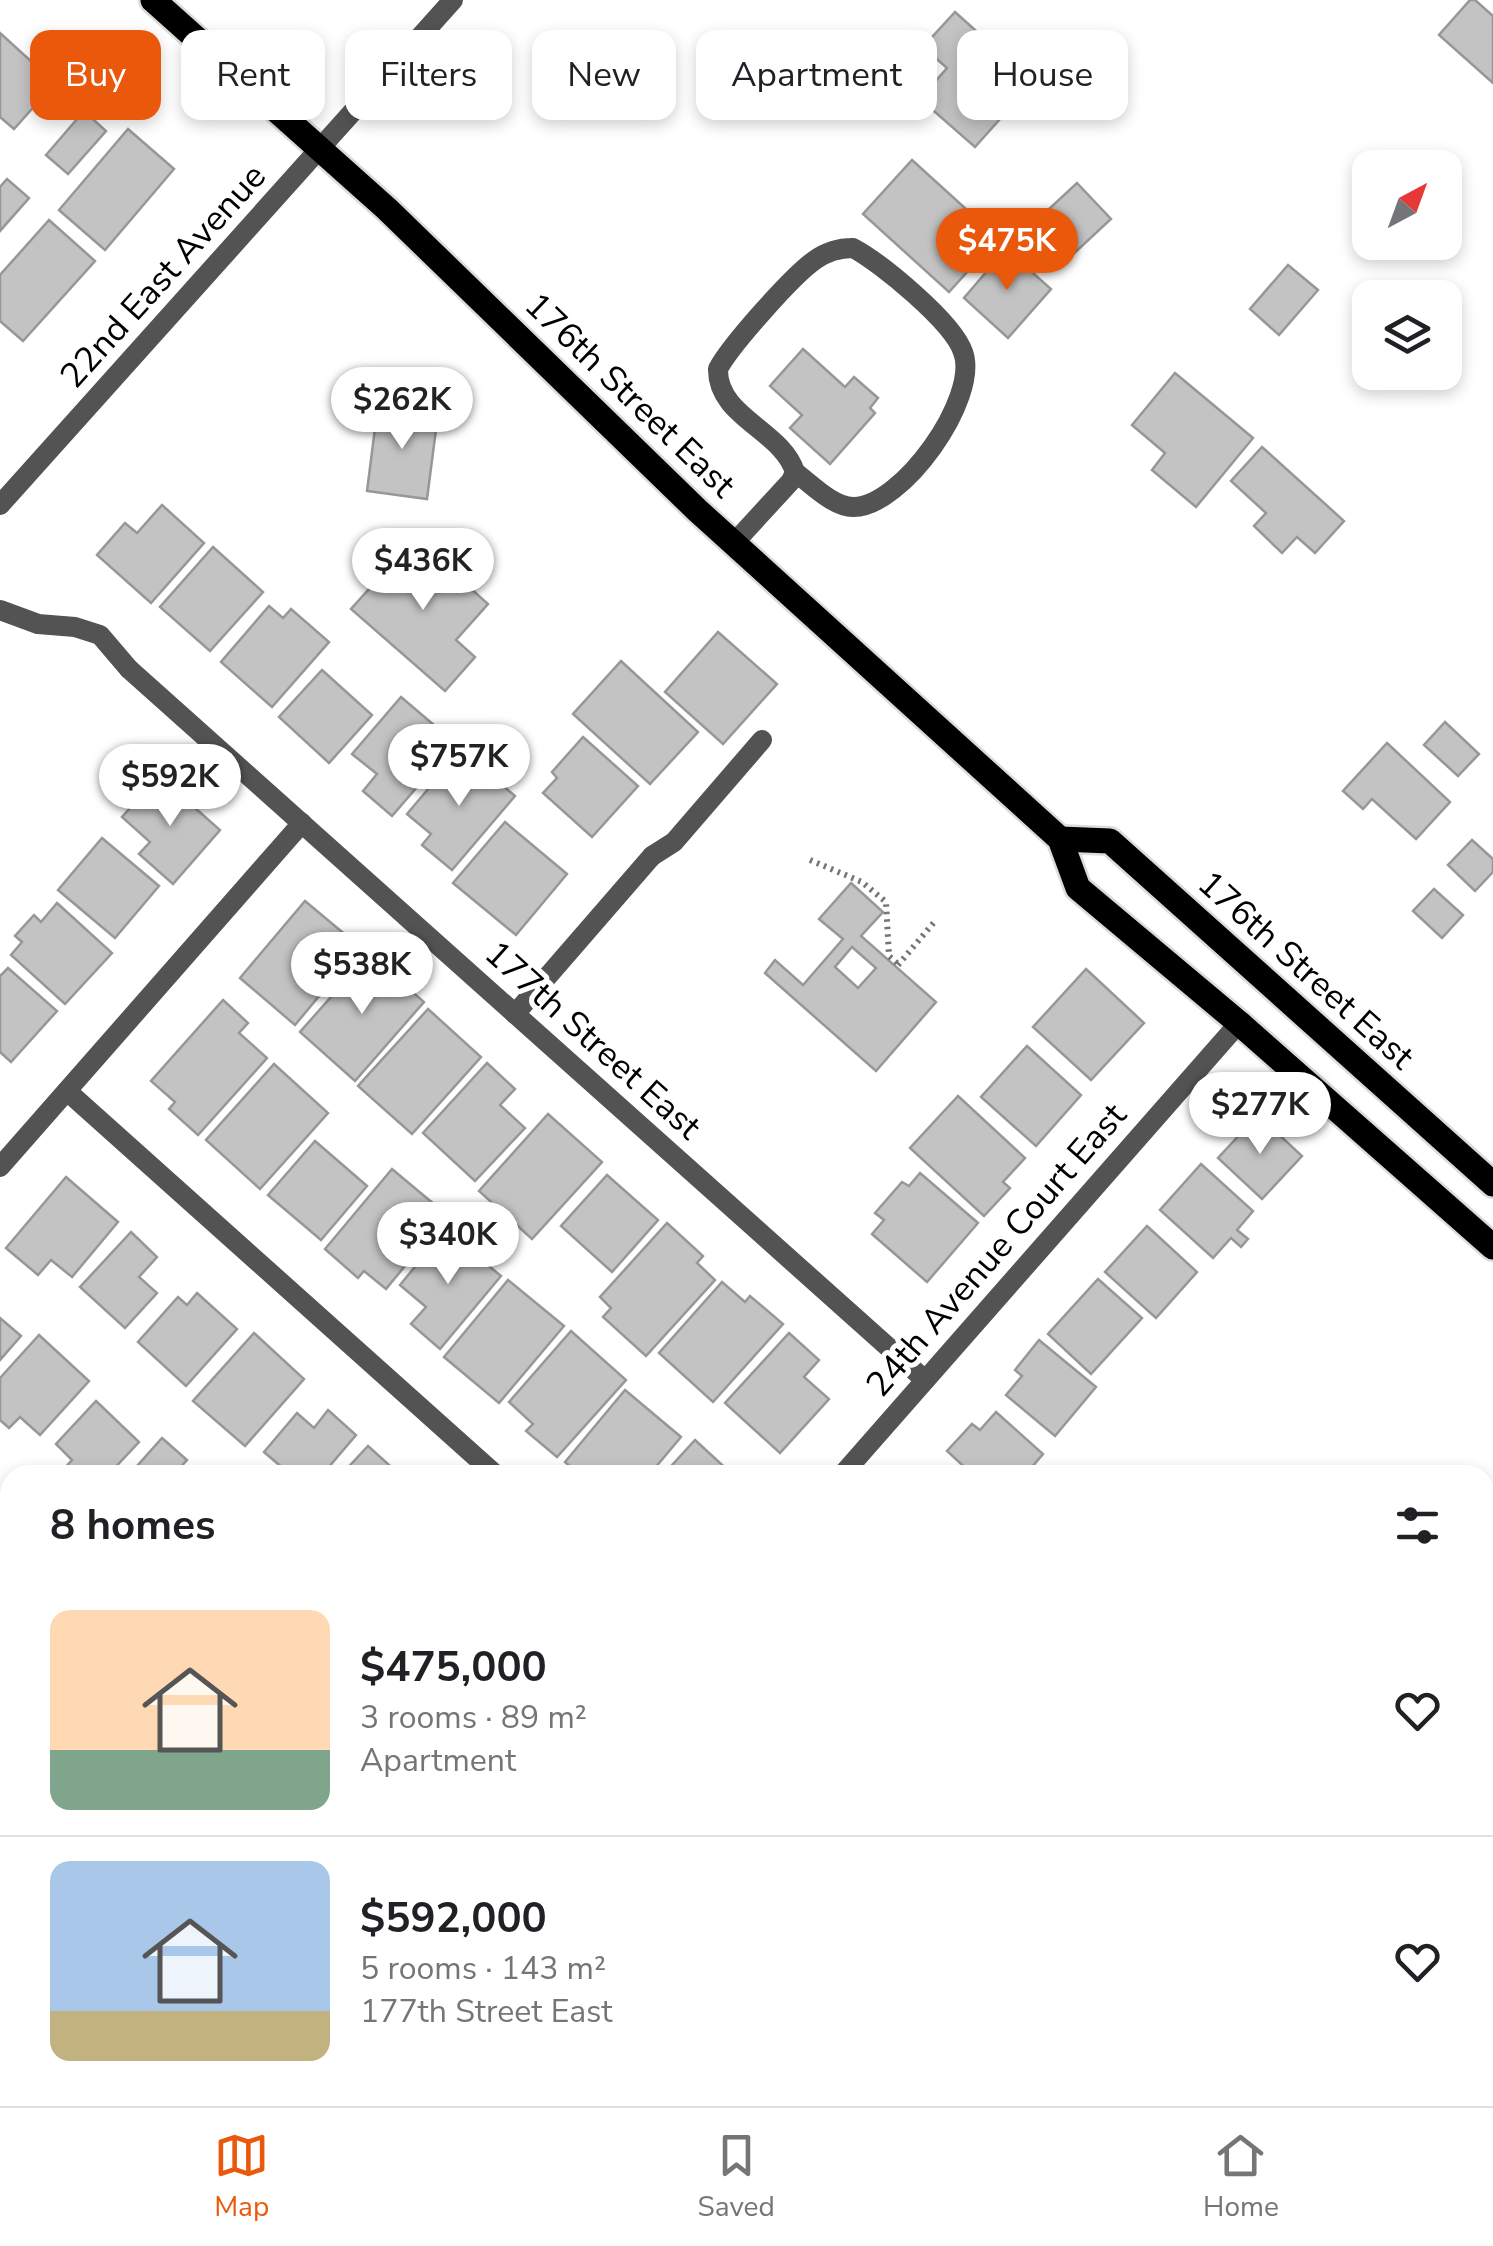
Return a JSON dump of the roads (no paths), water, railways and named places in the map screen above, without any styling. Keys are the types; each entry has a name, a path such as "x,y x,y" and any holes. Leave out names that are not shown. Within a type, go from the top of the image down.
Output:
{"main road":[{"name":"176th Street East","path":"153,0 386,210 734,543 1060,839 1078,888 1493,1247"},
{"name":"176th Street East","path":"1060,839 1110,841 1493,1184"}],"street":[{"name":"22nd East Avenue","path":"0,505 453,0"},
{"path":"734,543 792,482 794,472 787,456 721,392 718,369 751,326 813,260 830,251 852,248 887,272 956,336 964,354 966,377 962,398 922,460 900,483 856,508 844,506 794,472"},
{"name":"177th Street East","path":"0,610 38,624 75,627 100,635 129,670 925,1380"},
{"path":"515,1014 652,856 674,842 762,740"},
{"path":"0,1168 302,823"},
{"name":"24th Avenue Court East","path":"851,1465 1238,1023"},
{"path":"66,1092 485,1465"}]}
